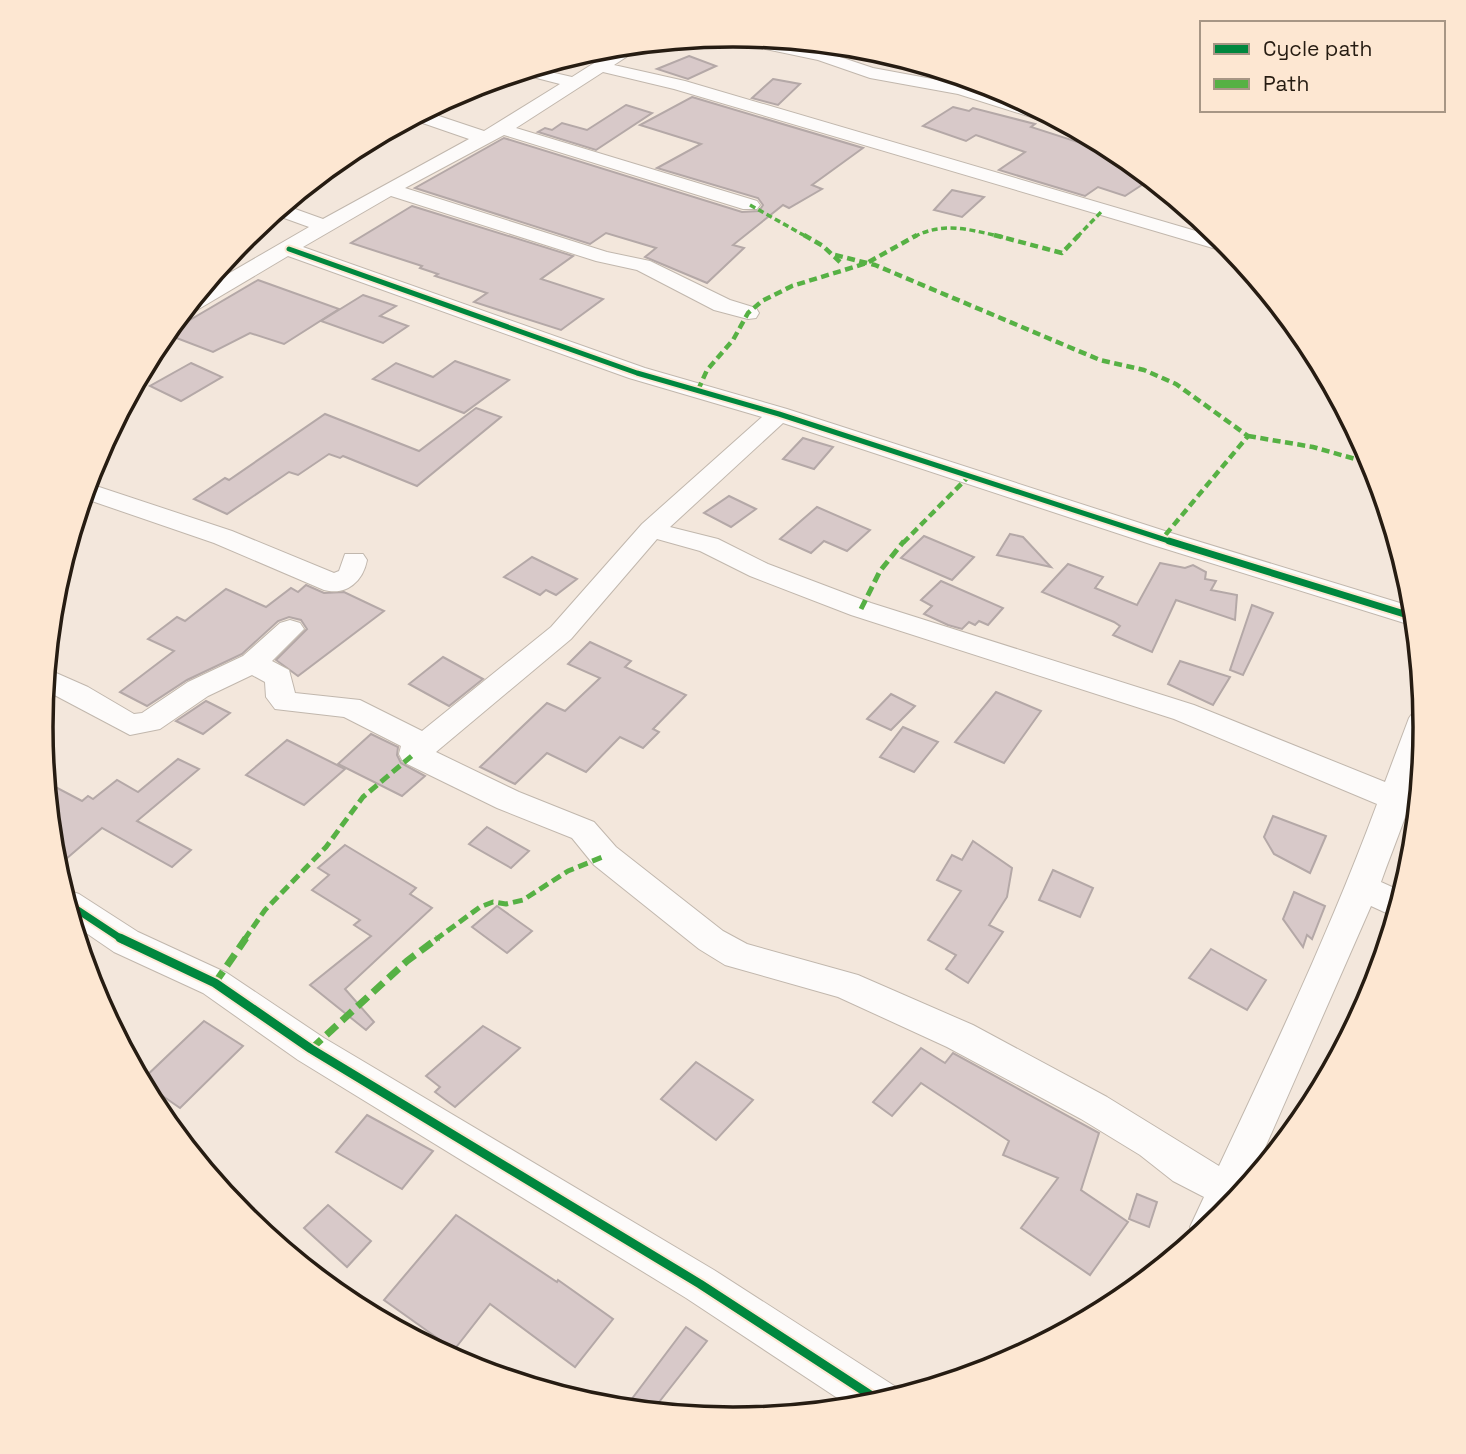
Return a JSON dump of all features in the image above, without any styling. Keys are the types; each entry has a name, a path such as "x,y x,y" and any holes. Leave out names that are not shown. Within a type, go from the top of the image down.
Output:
{"street":[{"path":"797,51 822,56 870,74 952,87 998,101"},
{"path":"622,57 678,85 1208,241"},
{"path":"211,292 388,190 494,133 577,83 608,59"},
{"path":"541,75 577,83"},
{"path":"430,118 494,133 750,205"},
{"path":"388,190 603,257 643,265 722,305 748,313"},
{"path":"289,213 325,226"},
{"path":"289,249 637,373 779,414 1161,539 1403,614"},
{"path":"779,414 651,530 561,633 414,754 508,800 583,830 605,856 712,940 737,956 845,985 960,1036 1094,1108 1153,1143 1187,1169 1229,1191"},
{"path":"95,493 235,542 334,584 351,575 354,560"},
{"path":"651,530 709,545 759,570 861,610 1184,712 1396,799"},
{"path":"55,683 130,725 140,725 150,722 198,689 253,663 290,629"},
{"path":"253,663 279,677 281,697 285,702 350,707 412,739 422,749"},
{"path":"1234,1186 1243,1158 1362,888 1412,758"},
{"path":"1362,888 1390,901"},
{"path":"78,909 126,942 215,983 311,1049 700,1284 868,1394"}],"building":[{"path":"689,56 716,66 688,79 657,69"},
{"path":"773,79 800,84 778,105 752,98"},
{"path":"692,97 863,148 812,185 822,189 789,208 783,205 733,245 744,248 707,283 645,257 656,248 606,233 590,244 415,188 504,138 742,212 759,211 763,205 758,198 657,168 701,144 640,125"},
{"path":"626,105 652,113 596,150 538,132 545,128 552,130 562,123 587,130"},
{"path":"953,107 969,111 973,108 1035,124 1031,127 1081,143 1142,185 1125,196 1098,187 1085,196 999,170 1025,152 976,135 966,141 923,126"},
{"path":"952,190 984,197 962,217 934,210"},
{"path":"412,206 573,256 541,279 603,299 561,330 474,302 487,293 435,276 438,274 420,268 422,266 351,243"},
{"path":"258,280 339,309 284,344 250,333 213,352 176,338 188,321"},
{"path":"363,295 396,306 380,316 408,326 383,343 321,321"},
{"path":"455,361 509,380 464,413 373,379 396,363 433,377"},
{"path":"191,363 222,377 181,401 150,386"},
{"path":"476,408 501,417 417,486 343,456 340,458 329,454 298,475 289,472 227,514 194,499 225,478 229,480 325,414 419,451"},
{"path":"803,438 833,447 814,469 783,459"},
{"path":"729,496 756,509 731,527 704,513"},
{"path":"817,507 870,530 847,551 824,541 811,553 780,539"},
{"path":"1010,534 1023,537 1051,567 997,555"},
{"path":"924,536 974,557 952,580 901,558"},
{"path":"532,557 577,579 556,595 546,590 540,595 504,577"},
{"path":"1160,563 1185,568 1193,565 1206,572 1205,579 1216,581 1211,590 1237,595 1235,620 1176,600 1152,652 1113,635 1120,626 1114,622 1042,592 1068,564 1103,577 1095,588 1137,605"},
{"path":"941,581 1003,608 988,625 979,621 975,625 969,622 962,629 948,625 924,614 932,606 921,600"},
{"path":"306,585 324,593 344,592 384,611 298,676 276,660 307,629 301,620 289,617 278,621 242,654 187,680 147,706 120,692 174,651 148,639 177,617 185,621 226,589 266,607 291,588 298,592"},
{"path":"1252,605 1273,613 1243,675 1230,670"},
{"path":"590,642 631,661 625,667 686,695 653,729 659,732 643,748 620,737 586,772 547,753 515,784 480,767 547,703 565,711 600,678 568,664"},
{"path":"443,657 483,679 449,706 409,684"},
{"path":"1180,661 1230,677 1213,705 1168,684"},
{"path":"996,692 1041,711 1004,763 955,742"},
{"path":"891,694 915,706 891,730 867,719"},
{"path":"206,701 230,713 203,734 176,721"},
{"path":"903,727 938,742 914,772 880,757"},
{"path":"371,734 398,747 397,755 401,763 425,776 402,796 338,764"},
{"path":"287,740 345,769 304,805 246,775"},
{"path":"178,759 199,769 137,821 191,850 172,867 102,828 66,859 56,788 82,801 88,796 93,799 117,780 138,792"},
{"path":"1273,816 1326,836 1310,873 1274,854 1264,837"},
{"path":"487,827 529,851 511,868 469,844"},
{"path":"973,841 1012,868 1007,897 989,925 1003,932 968,983 946,969 956,955 928,940 961,891 937,880 952,855 962,860"},
{"path":"345,845 416,888 410,894 432,908 345,989 374,1022 366,1030 310,985 371,936 354,925 360,920 312,890 329,875 318,868"},
{"path":"1053,870 1093,888 1080,917 1039,900"},
{"path":"1294,892 1325,906 1312,939 1307,935 1303,947 1283,919"},
{"path":"497,906 532,931 507,953 472,927"},
{"path":"1211,949 1266,980 1247,1010 1189,978"},
{"path":"204,1021 243,1046 180,1108 162,1096 148,1074"},
{"path":"483,1026 520,1048 455,1107 435,1092 440,1087 426,1076"},
{"path":"921,1048 945,1063 953,1053 1099,1133 1081,1190 1128,1222 1090,1275 1021,1228 1058,1178 1003,1155 1009,1141 921,1083 892,1116 873,1102"},
{"path":"696,1062 753,1100 716,1140 661,1099"},
{"path":"367,1115 433,1151 402,1189 336,1152"},
{"path":"1137,1194 1157,1202 1149,1227 1129,1219"},
{"path":"328,1205 371,1241 347,1267 304,1228"},
{"path":"456,1215 557,1282 558,1280 613,1319 575,1367 490,1304 456,1348 442,1341 384,1300"},
{"path":"686,1327 707,1341 659,1402 632,1399"}],"marked path":[{"path":"750,205 823,246 840,262"},
{"path":"698,390 707,370 733,340 748,313 762,301 792,286 867,263 930,228 956,227 1031,243 1062,253 1102,211"},
{"path":"835,255 875,265 940,290 1100,360 1144,370 1176,384 1248,436 1162,539"},
{"path":"1248,436 1313,447 1358,460"},
{"path":"861,609 880,571 893,554 969,476"},
{"path":"215,983 265,910 326,847 363,797 414,754"},
{"path":"311,1049 407,961 480,907 493,902 506,904 523,900 568,871 605,856"}],"cycle path":[{"path":"289,249 637,373 779,414 1162,539 1403,614"},
{"path":"78,910 126,942 215,983 311,1049 700,1284 868,1394"}]}
